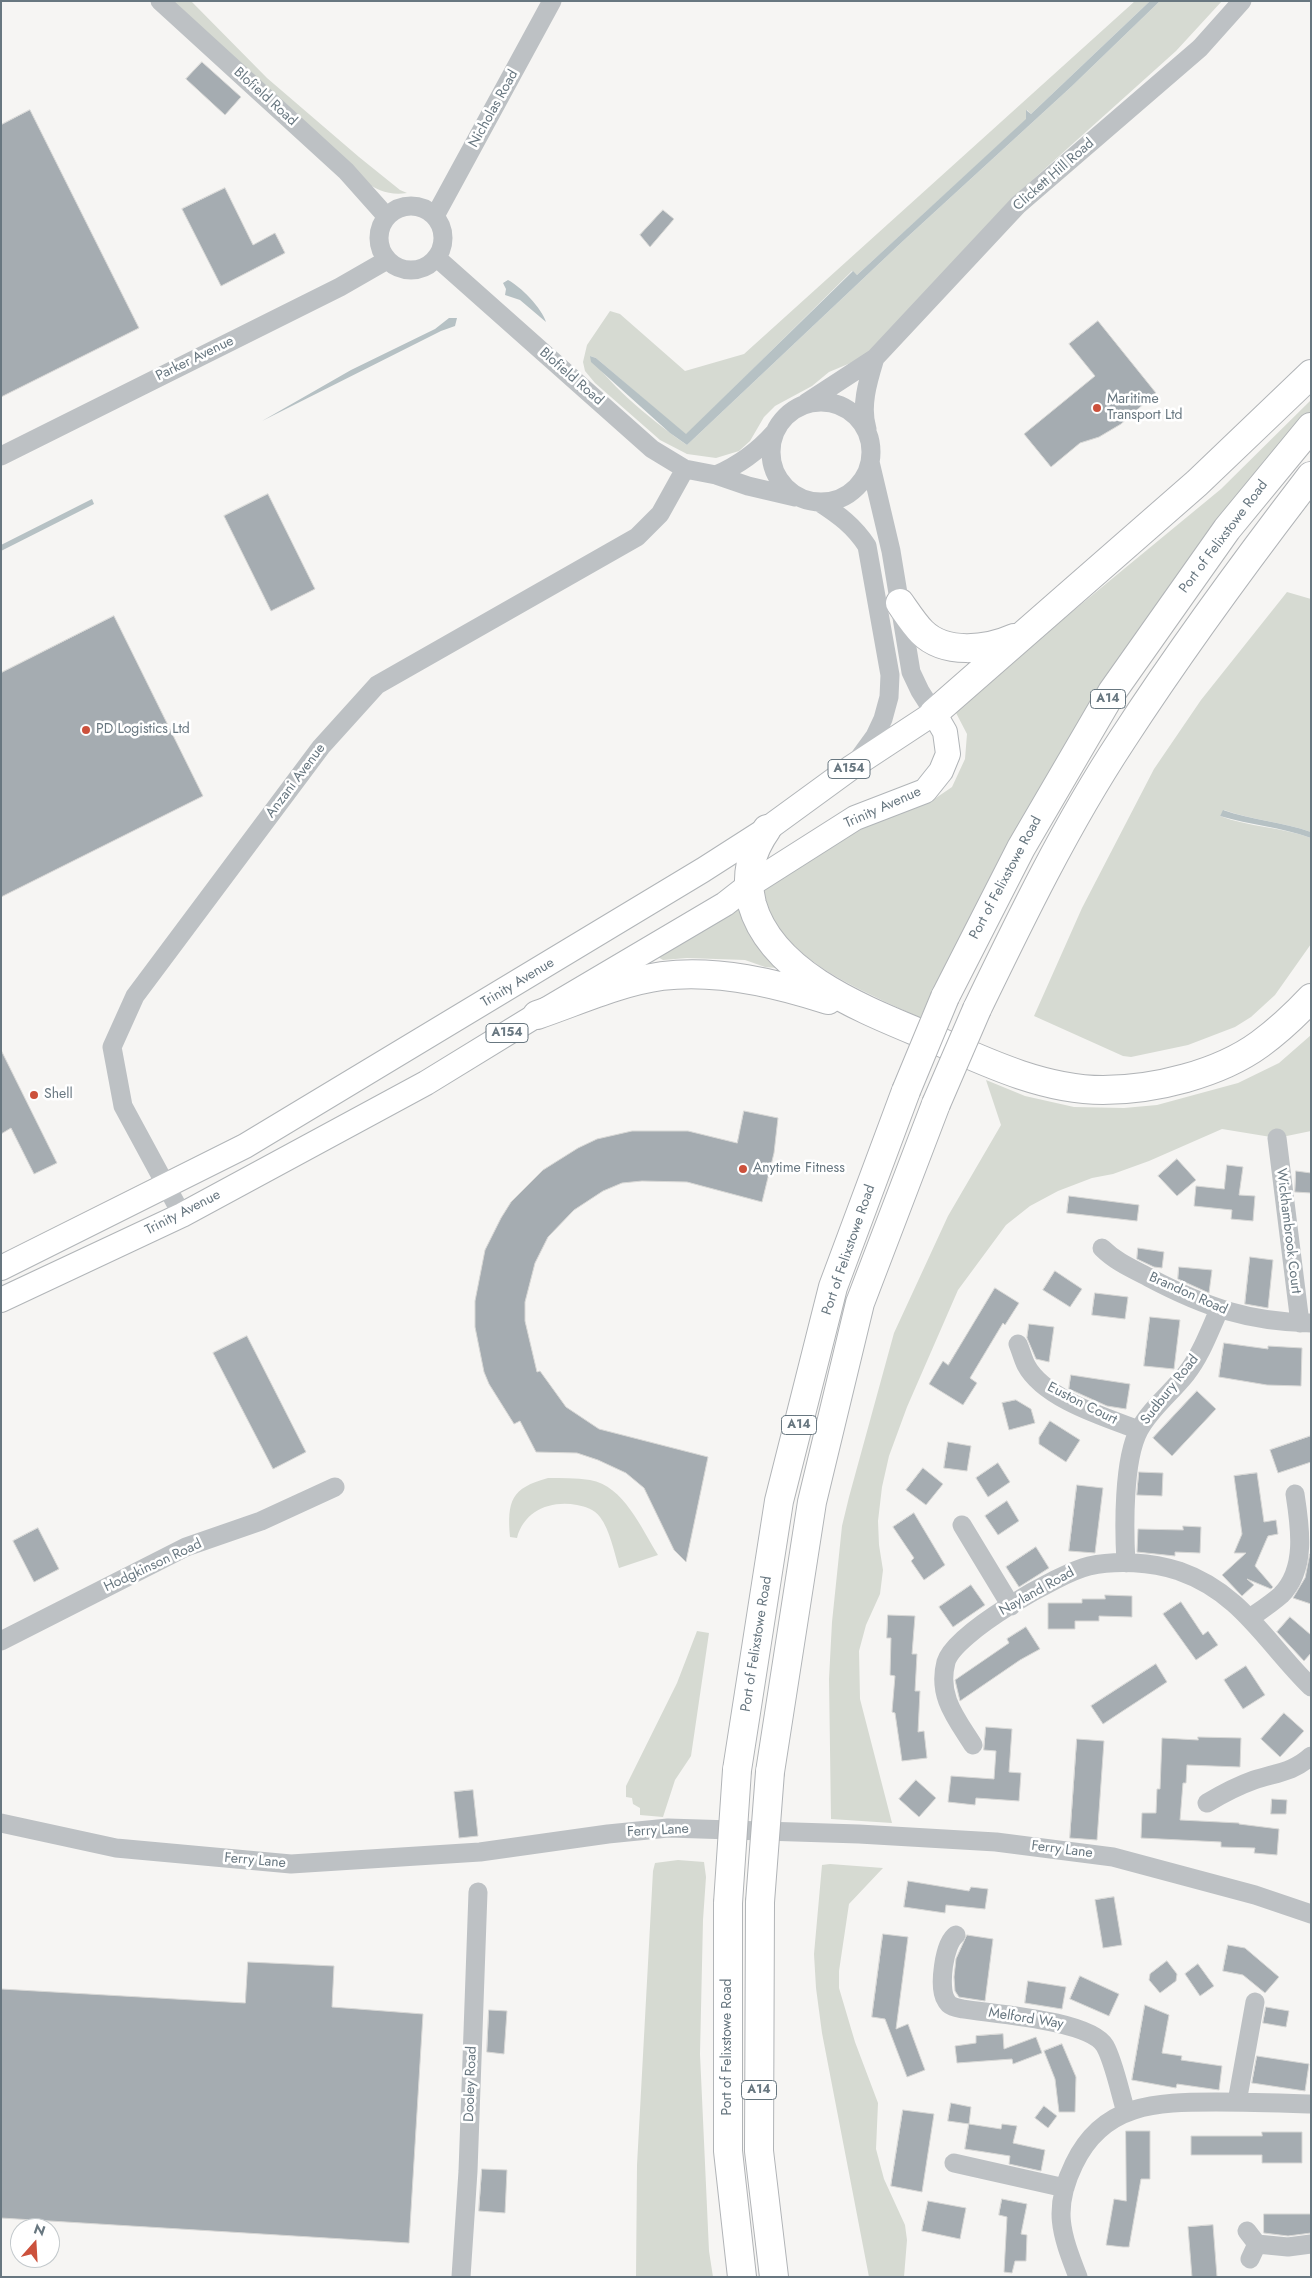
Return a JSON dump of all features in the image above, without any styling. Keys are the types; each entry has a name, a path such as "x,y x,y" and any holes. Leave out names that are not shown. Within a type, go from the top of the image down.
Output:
{"highway":[{"path":"934,713 1197,483 1311,374"},
{"name":"Port of Felixstowe Road","path":"742,2277 728,2151 728,1903 737,1770 780,1501 833,1287 906,1091 945,997 1021,848 1112,692 1227,528 1311,427"},
{"name":"Port of Felixstowe Road","path":"774,2277 759,2151 760,1902 770,1772 812,1502 860,1303 936,1104 977,1010 1008,945 1068,830 1121,741 1221,594 1311,476"},
{"path":"900,603 922,633 938,643 954,648 1001,644 1025,632"},
{"path":"766,829 754,850 748,886 760,923 779,951 813,980 884,1018 987,1063 1018,1073 1062,1085 1102,1090 1160,1084 1191,1076 1225,1063 1258,1045 1287,1022 1311,998"},
{"path":"537,1015 626,984 662,976 699,974 750,980 798,990 884,1018"}],"main road":[{"name":"Trinity Avenue","path":"1,1268 245,1146 578,947 766,829 852,767 934,713 945,732 948,754 941,771 925,791 855,818 748,886 725,904 426,1083 182,1215 1,1300"}],"street":[{"name":"Blofield Road","path":"160,1 346,171 387,217"},
{"name":"Nicholas Road","path":"435,216 552,1"},
{"name":"Clickett Hill Road","path":"805,404 875,358 1018,205 1200,48 1242,1"},
{"path":"412,206 423,208 435,216 441,226 444,238 442,249 437,258 428,266 412,271 401,269 387,260 381,250 379,240 380,228 387,217 396,210 412,206"},
{"name":"Blofield Road","path":"437,258 652,448 685,469 716,475 748,486 811,501"},
{"name":"Parker Avenue","path":"1,456 340,288 387,260"},
{"name":"Clickett Hill Road","path":"870,440 863,418 865,396 875,358"},
{"path":"716,475 728,470 761,448 774,433 781,420 792,410 805,404 819,401 832,403 845,408 860,422 870,440 870,462 900,603 911,672 934,713"},
{"path":"774,433 770,448 772,464 778,479 789,491 842,517 857,530 867,546 890,674 889,697 883,719 875,736 852,767"},
{"path":"811,501 833,501 846,496 866,475 870,462"},
{"name":"Anzani Avenue","path":"182,1215 123,1106 112,1047 135,996 321,747 377,685 637,537 660,514 685,469"},
{"name":"Wickhambrook Court","path":"1277,1138 1305,1323"},
{"name":"Brandon Road","path":"1102,1248 1111,1257 1125,1265 1180,1294 1218,1310 1256,1319 1305,1323"},
{"name":"Sudbury Road","path":"1126,1563 1128,1472 1131,1451 1145,1420 1186,1374 1199,1355 1218,1310"},
{"name":"Euston Court","path":"1018,1344 1026,1365 1037,1380 1049,1389 1080,1406 1139,1430"},
{"name":"Hodgkinson Road","path":"1,1641 186,1547 261,1521 335,1487"},
{"path":"1250,1618 1282,1594 1296,1568 1300,1534 1295,1494"},
{"path":"962,1525 1011,1606"},
{"name":"Nayland Road","path":"973,1745 946,1702 944,1688 946,1660 963,1639 1011,1606 1069,1572 1088,1566 1126,1563 1161,1567 1195,1578 1214,1588 1234,1602 1250,1618 1311,1687"},
{"path":"1207,1803 1243,1784 1292,1770 1311,1756"},
{"name":"Ferry Lane","path":"1,1823 116,1848 290,1864 480,1852 608,1834 668,1828 859,1834 996,1842 1113,1857 1231,1888 1311,1914"},
{"name":"Dooley Road","path":"460,2277 468,2171 478,1892"},
{"name":"Melford Way","path":"956,1935 950,1939 947,1947 943,1990 946,2000 952,2006 963,2010 1073,2026 1094,2037 1104,2045 1126,2112"},
{"path":"1237,2102 1255,2002"},
{"path":"1078,2277 1062,2234 1062,2203 1065,2188 1083,2146 1101,2128 1126,2112 1146,2105 1173,2102 1311,2104"},
{"path":"954,2163 1065,2188"},
{"path":"1251,2245 1288,2247 1311,2244"}],"shaded area":[{"path":"157,1 191,1 267,78 359,157 400,190 407,193 395,194 384,192 363,181"},
{"path":"1135,1 1150,1 1031,114 1027,110 1027,119 857,275 852,271 686,435 596,358 590,356 610,380 635,404 687,445 903,241 1071,87 1160,1 1222,1 1176,51 1028,184 873,349 853,362 829,372 812,386 775,406 764,417 750,441 739,451 716,458 687,454 660,440 595,383 585,371 583,362 587,345 610,311 620,314 685,371 744,354"},
{"path":"1150,1 1160,1 1071,87 903,241 687,445 670,433 591,362 590,356 596,358 686,434 853,271 857,275 1026,119 1026,110 1031,114"},
{"path":"508,280 530,298 544,316 546,322 520,300 505,295 506,289 503,283"},
{"path":"449,318 457,318 455,326 441,331 262,421 351,370 435,329"},
{"path":"1311,400 1311,419 1006,855 920,1018 848,983 802,953 784,934 770,912 761,887 854,829 930,802 952,787 965,759 967,734 954,709 1221,489"},
{"path":"92,499 94,504 1,551 1,545"},
{"path":"1287,592 1311,599 1311,832 1224,810 1220,816 1242,823 1288,831 1311,838 1311,944 1275,995 1251,1017 1235,1027 1188,1045 1131,1057 1123,1056 1034,1016 1082,908 1154,769 1201,700"},
{"path":"1223,810 1311,832 1311,838 1220,816"},
{"path":"740,901 777,968 765,967 745,960 687,958 663,960 656,956"},
{"path":"1311,1035 1311,1131 1277,1138 1222,1129 1149,1161 1113,1174 1092,1178 1058,1191 1030,1206 1006,1225 958,1290 907,1407 889,1456 882,1487 878,1521 883,1570 880,1594 866,1625 859,1651 860,1699 892,1823 831,1819 829,1679 832,1622 842,1526 894,1333 948,1216 1001,1125 986,1080 1025,1096 1074,1107 1124,1108 1157,1105 1238,1083 1279,1063"},
{"path":"548,1478 590,1480 613,1490 638,1521 658,1555 619,1568 609,1535 598,1514 577,1505 557,1504 548,1506 532,1514 520,1529 517,1538 510,1537 509,1514 514,1498 526,1486"},
{"path":"697,1631 709,1633 691,1756 675,1780 663,1817 640,1815 640,1808 633,1804 632,1798 626,1797 626,1786 677,1683"},
{"path":"678,1860 704,1862 706,1877 703,1920 700,2054 709,2251 713,2277 636,2277 637,2165 653,1871 655,1863"},
{"path":"822,1865 883,1868 849,1904 839,1971 839,1988 855,2042 878,2103 876,2149 884,2179 905,2225 907,2240 904,2277 869,2277 822,2033 814,1954"}],"building":[{"path":"202,62 241,97 225,115 186,79"},
{"path":"30,110 139,328 1,397 1,125"},
{"path":"225,188 253,245 275,233 285,253 221,286 182,209"},
{"path":"663,210 674,219 650,247 640,235"},
{"name":"Maritime Transport Ltd","path":"1098,321 1156,393 1121,424 1099,437 1080,443 1051,467 1024,434 1095,376 1069,344"},
{"path":"268,494 315,589 271,611 224,516"},
{"name":"PD Logistics Ltd","path":"114,616 203,796 1,897 1,673"},
{"path":"1,1050 57,1163 34,1174 11,1128 1,1134"},
{"path":"744,1111 778,1118 774,1153 762,1202 687,1182 642,1181 622,1183 603,1191 574,1210 548,1237 535,1263 525,1302 525,1321 537,1372 540,1371 566,1407 599,1429 708,1457 686,1562 674,1550 644,1488 626,1473 577,1453 536,1452 520,1421 514,1424 489,1384 484,1372 475,1327 475,1301 485,1250 501,1218 511,1202 543,1170 578,1148 597,1139 632,1131 688,1131 737,1143"},
{"path":"1177,1159 1196,1180 1177,1196 1158,1176"},
{"path":"1227,1165 1243,1167 1239,1195 1255,1196 1253,1221 1231,1219 1232,1210 1194,1206 1196,1186 1224,1189"},
{"path":"1296,1171 1311,1173 1311,1193 1295,1192"},
{"path":"1069,1196 1139,1205 1137,1221 1067,1213"},
{"path":"1138,1248 1164,1252 1162,1268 1154,1267 1137,1259"},
{"path":"1250,1257 1273,1260 1268,1308 1245,1304"},
{"path":"1179,1267 1212,1270 1209,1293 1178,1279"},
{"path":"1055,1271 1082,1289 1070,1307 1043,1290"},
{"path":"995,1288 1019,1303 1005,1325 1003,1323 970,1378 977,1383 963,1405 929,1384 943,1361 948,1365"},
{"path":"1095,1293 1128,1297 1125,1319 1092,1315"},
{"path":"1150,1317 1180,1320 1174,1369 1144,1366"},
{"path":"1029,1324 1054,1327 1049,1362 1036,1359 1027,1338"},
{"path":"247,1336 306,1452 273,1469 213,1353"},
{"path":"1224,1343 1268,1349 1268,1346 1302,1348 1301,1386 1267,1385 1219,1377"},
{"path":"1071,1375 1130,1384 1126,1409 1107,1406 1069,1389"},
{"path":"1197,1391 1216,1409 1172,1456 1153,1438"},
{"path":"1016,1400 1031,1409 1035,1423 1009,1430 1002,1403"},
{"path":"1050,1421 1080,1440 1066,1462 1039,1444 1039,1438"},
{"path":"1311,1436 1311,1462 1278,1473 1270,1450"},
{"path":"948,1442 971,1446 967,1471 944,1468"},
{"path":"998,1463 1010,1482 988,1497 976,1478"},
{"path":"923,1468 943,1484 926,1505 906,1490"},
{"path":"1139,1472 1163,1473 1162,1496 1137,1495"},
{"path":"1257,1473 1264,1522 1276,1520 1278,1534 1268,1536 1255,1566 1273,1587 1271,1589 1247,1579 1254,1585 1242,1596 1222,1575 1246,1553 1234,1553 1242,1534 1234,1476"},
{"path":"1077,1485 1103,1488 1095,1553 1069,1551"},
{"path":"1007,1501 1019,1521 998,1535 985,1516"},
{"path":"914,1513 945,1565 924,1580 911,1561 914,1558 893,1527"},
{"path":"1183,1526 1201,1527 1200,1553 1175,1552 1175,1556 1137,1552 1138,1529 1183,1530"},
{"path":"38,1528 59,1569 34,1582 13,1541"},
{"path":"1036,1547 1049,1568 1019,1587 1006,1567"},
{"path":"1310,1554 1311,1604 1293,1598 1305,1578"},
{"path":"971,1585 985,1605 953,1627 939,1607"},
{"path":"1105,1595 1132,1596 1132,1617 1099,1616 1099,1621 1075,1621 1075,1629 1048,1629 1048,1603 1082,1603 1082,1599 1105,1599"},
{"path":"1181,1602 1203,1635 1208,1631 1218,1645 1196,1660 1163,1614"},
{"path":"888,1615 915,1616 912,1654 917,1654 915,1691 920,1691 918,1732 924,1731 927,1758 902,1761 895,1713 892,1712 895,1676 890,1675 891,1638 887,1638"},
{"path":"1290,1617 1311,1635 1311,1653 1304,1661 1277,1632"},
{"path":"1026,1627 1040,1649 1020,1660 960,1701 955,1680 1009,1643 1007,1639"},
{"path":"1156,1664 1167,1682 1103,1724 1091,1706"},
{"path":"1246,1666 1265,1695 1243,1709 1224,1680"},
{"path":"1284,1713 1304,1731 1280,1757 1261,1739"},
{"path":"986,1727 1012,1729 1009,1772 1021,1773 1019,1801 976,1798 975,1805 948,1802 951,1776 994,1779 996,1751 984,1750"},
{"path":"1198,1737 1241,1738 1240,1767 1187,1765 1186,1783 1183,1783 1180,1820 1239,1823 1279,1829 1277,1855 1254,1853 1255,1848 1221,1847 1221,1842 1141,1838 1142,1813 1156,1813 1157,1789 1160,1789 1162,1738 1198,1740"},
{"path":"1077,1739 1104,1741 1097,1840 1070,1838"},
{"path":"916,1780 936,1798 919,1817 899,1799"},
{"path":"473,1790 478,1836 459,1838 454,1792"},
{"path":"1272,1799 1287,1800 1286,1814 1271,1814"},
{"path":"908,1881 969,1891 971,1887 988,1889 985,1909 946,1905 945,1913 904,1907"},
{"path":"1114,1897 1122,1945 1103,1948 1095,1900"},
{"path":"883,1934 908,1937 896,2029 908,2024 925,2070 907,2077 885,2019 872,2017"},
{"path":"967,1935 993,1939 985,2001 959,1997 955,1991 956,1959"},
{"path":"1228,1945 1245,1948 1279,1977 1265,1993 1243,1975 1223,1971"},
{"path":"1167,1961 1177,1974 1176,1981 1160,1993 1149,1980 1150,1974"},
{"path":"248,1962 334,1966 332,2007 423,2014 409,2243 60,2222 60,2218 1,2218 1,1989 245,2003"},
{"path":"1198,1964 1214,1986 1200,1996 1185,1974"},
{"path":"1080,1976 1119,1994 1109,2016 1070,1999"},
{"path":"1028,1981 1066,1987 1062,2009 1025,2003"},
{"path":"1145,2005 1169,2015 1162,2053 1182,2056 1181,2060 1222,2066 1219,2090 1177,2084 1176,2088 1132,2080"},
{"path":"1266,2007 1289,2011 1286,2027 1263,2023"},
{"path":"489,2010 507,2011 504,2054 487,2052"},
{"path":"1003,2034 1004,2049 1036,2037 1042,2053 1013,2064 1012,2059 957,2063 955,2046 976,2043 976,2036"},
{"path":"1062,2044 1076,2077 1075,2112 1059,2112 1055,2079 1044,2051"},
{"path":"1257,2056 1309,2064 1305,2091 1252,2083"},
{"path":"951,2103 971,2107 969,2124 948,2121"},
{"path":"1044,2106 1057,2116 1048,2128 1035,2118"},
{"path":"903,2110 934,2114 922,2192 891,2186"},
{"path":"969,2124 1001,2129 1002,2124 1017,2126 1013,2143 1045,2150 1041,2171 1009,2164 1010,2156 965,2149"},
{"path":"1126,2131 1150,2131 1150,2179 1141,2179 1129,2247 1123,2247 1106,2245 1114,2199 1126,2201"},
{"path":"1262,2132 1302,2132 1302,2163 1262,2163 1262,2155 1191,2155 1191,2136 1262,2136"},
{"path":"482,2169 507,2170 505,2213 479,2211"},
{"path":"1002,2199 1027,2204 1021,2234 1027,2235 1026,2261 1015,2261 1012,2273 1004,2272 1007,2217 999,2215"},
{"path":"928,2201 966,2208 960,2239 922,2231"},
{"path":"1264,2214 1311,2214 1311,2233 1288,2236 1264,2233"},
{"path":"1213,2225 1217,2277 1192,2277 1188,2227"}],"place":[{"name":"Maritime Transport Ltd","path":"1097,408"},
{"name":"PD Logistics Ltd","path":"86,730"},
{"name":"Shell","path":"34,1095"},
{"name":"Anytime Fitness","path":"743,1169"}]}
